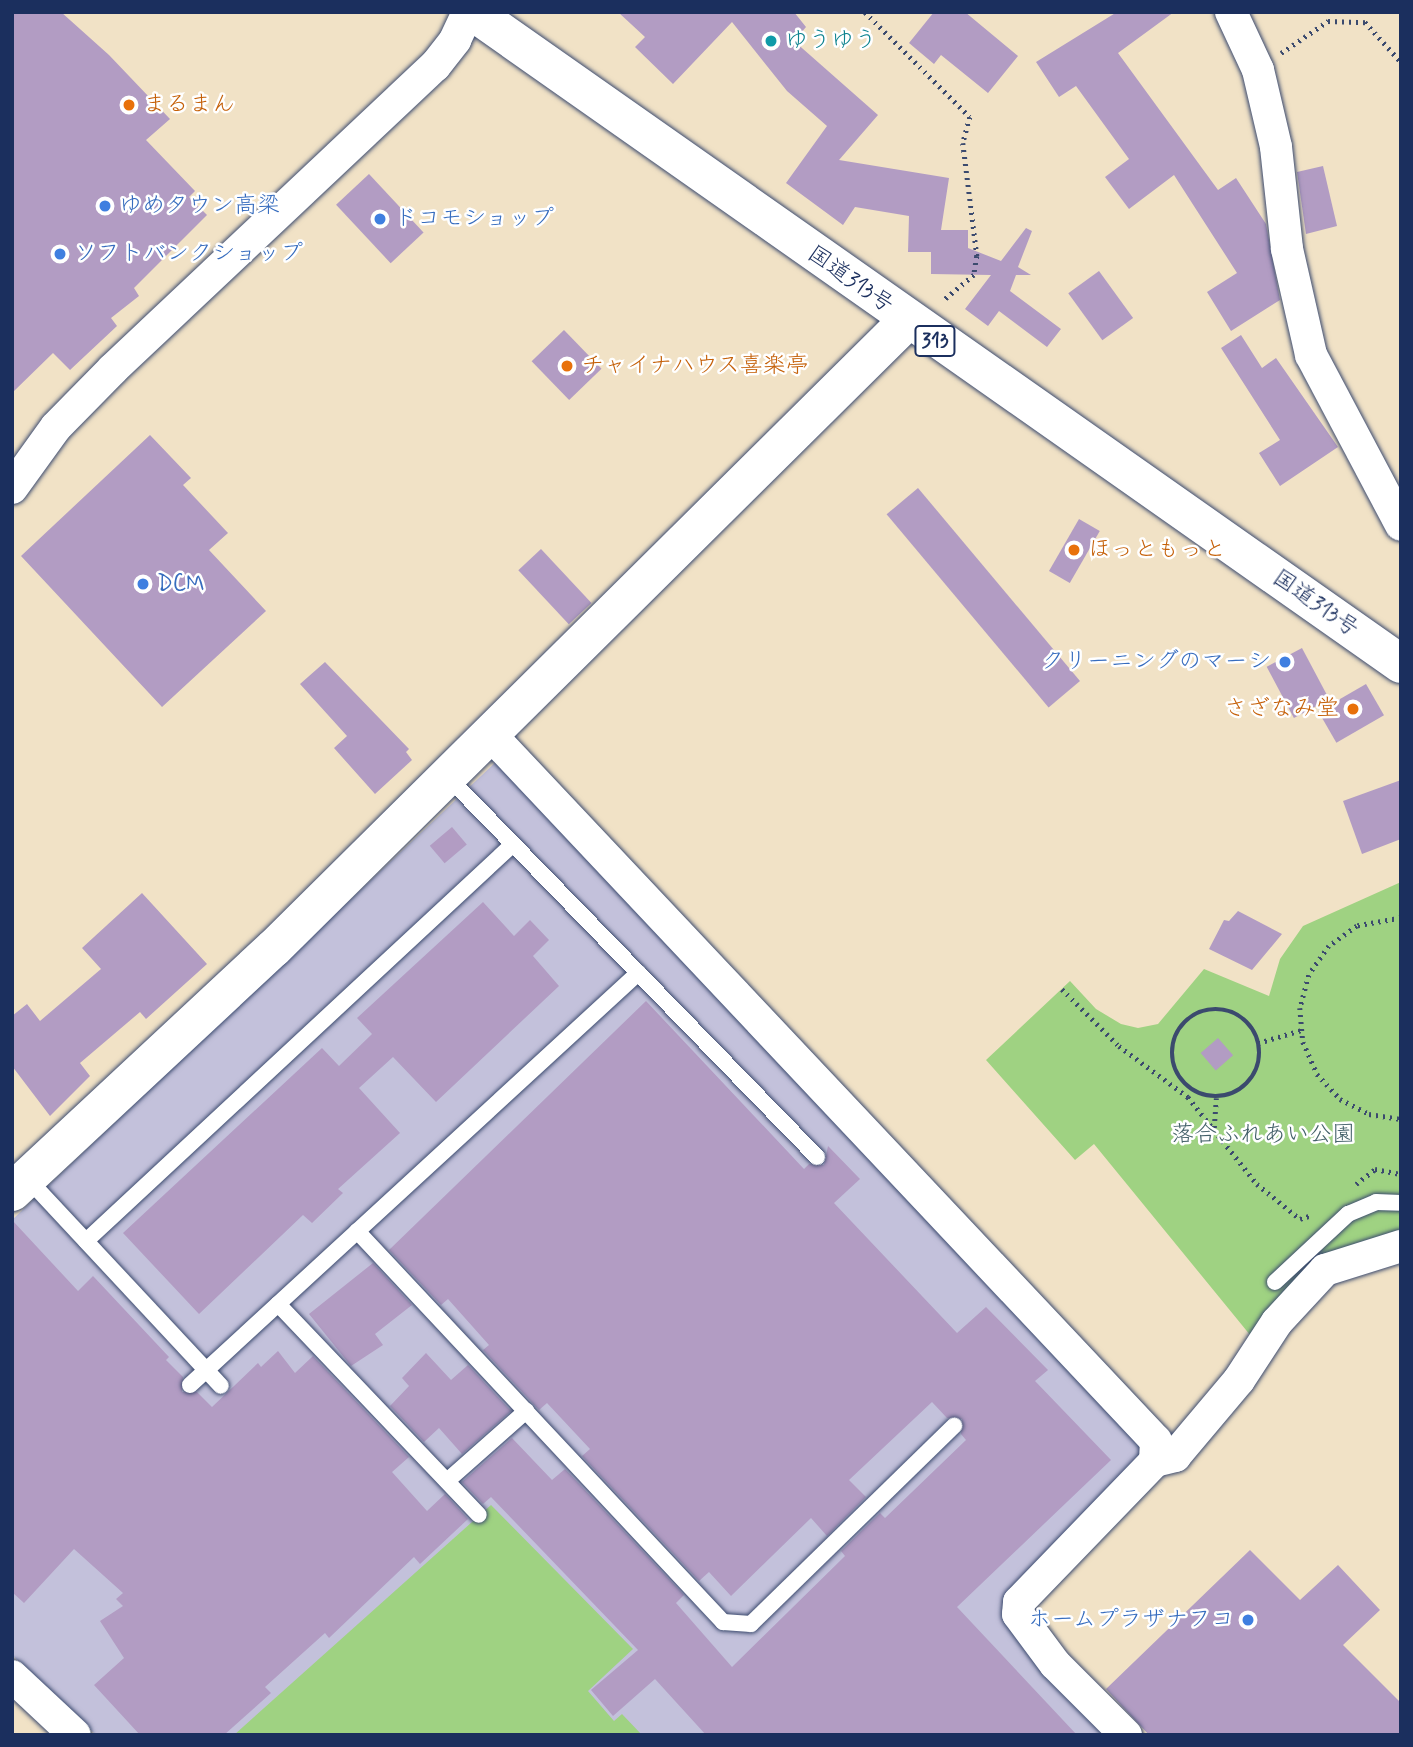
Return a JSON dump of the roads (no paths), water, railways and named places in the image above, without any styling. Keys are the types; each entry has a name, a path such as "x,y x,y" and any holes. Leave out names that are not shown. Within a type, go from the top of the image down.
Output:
{"main road":[{"name":"国道313号","path":"474,12 907,321 1401,664"},
{"path":"20,1185 274,948 907,321"}],"street":[{"path":"12,488 57,427 113,369 435,66 455,40 468,12"},
{"path":"1231,12 1258,70 1276,147 1287,249 1311,355 1401,525"},
{"path":"490,734 1156,1441 1155,1461"},
{"path":"1126,1735 1055,1664 1018,1614 1019,1602 1155,1461 1175,1456 1239,1380 1277,1322 1325,1270 1401,1246"},
{"path":"12,1676 75,1735"}],"lane":[{"path":"447,776 817,1157"},
{"path":"86,1241 513,844"},
{"path":"190,1385 638,973"},
{"path":"20,1185 86,1241 220,1386"},
{"path":"1275,1282 1348,1214 1376,1202 1401,1203"},
{"path":"357,1231 723,1622 751,1624 954,1426"},
{"path":"278,1304 480,1515"},
{"path":"447,1481 526,1411"}],"place":[{"name":"ゆうゆう","path":"771,41"},
{"name":"まるまん","path":"129,105"},
{"name":"ゆめタウン高梁","path":"105,206"},
{"name":"ドコモショップ","path":"380,219"},
{"name":"ソフトバンクショップ","path":"60,254"},
{"name":"チャイナハウス喜楽亭","path":"567,366"},
{"name":"ほっともっと","path":"1074,550"},
{"name":"DCM","path":"143,584"},
{"name":"クリーニングのマーシ","path":"1285,662"},
{"name":"さざなみ堂","path":"1353,709"},
{"name":"ホームプラザナフコ","path":"1248,1620"}],"park label":[{"name":"落合ふれあい公園","path":"1263,1135"}]}
